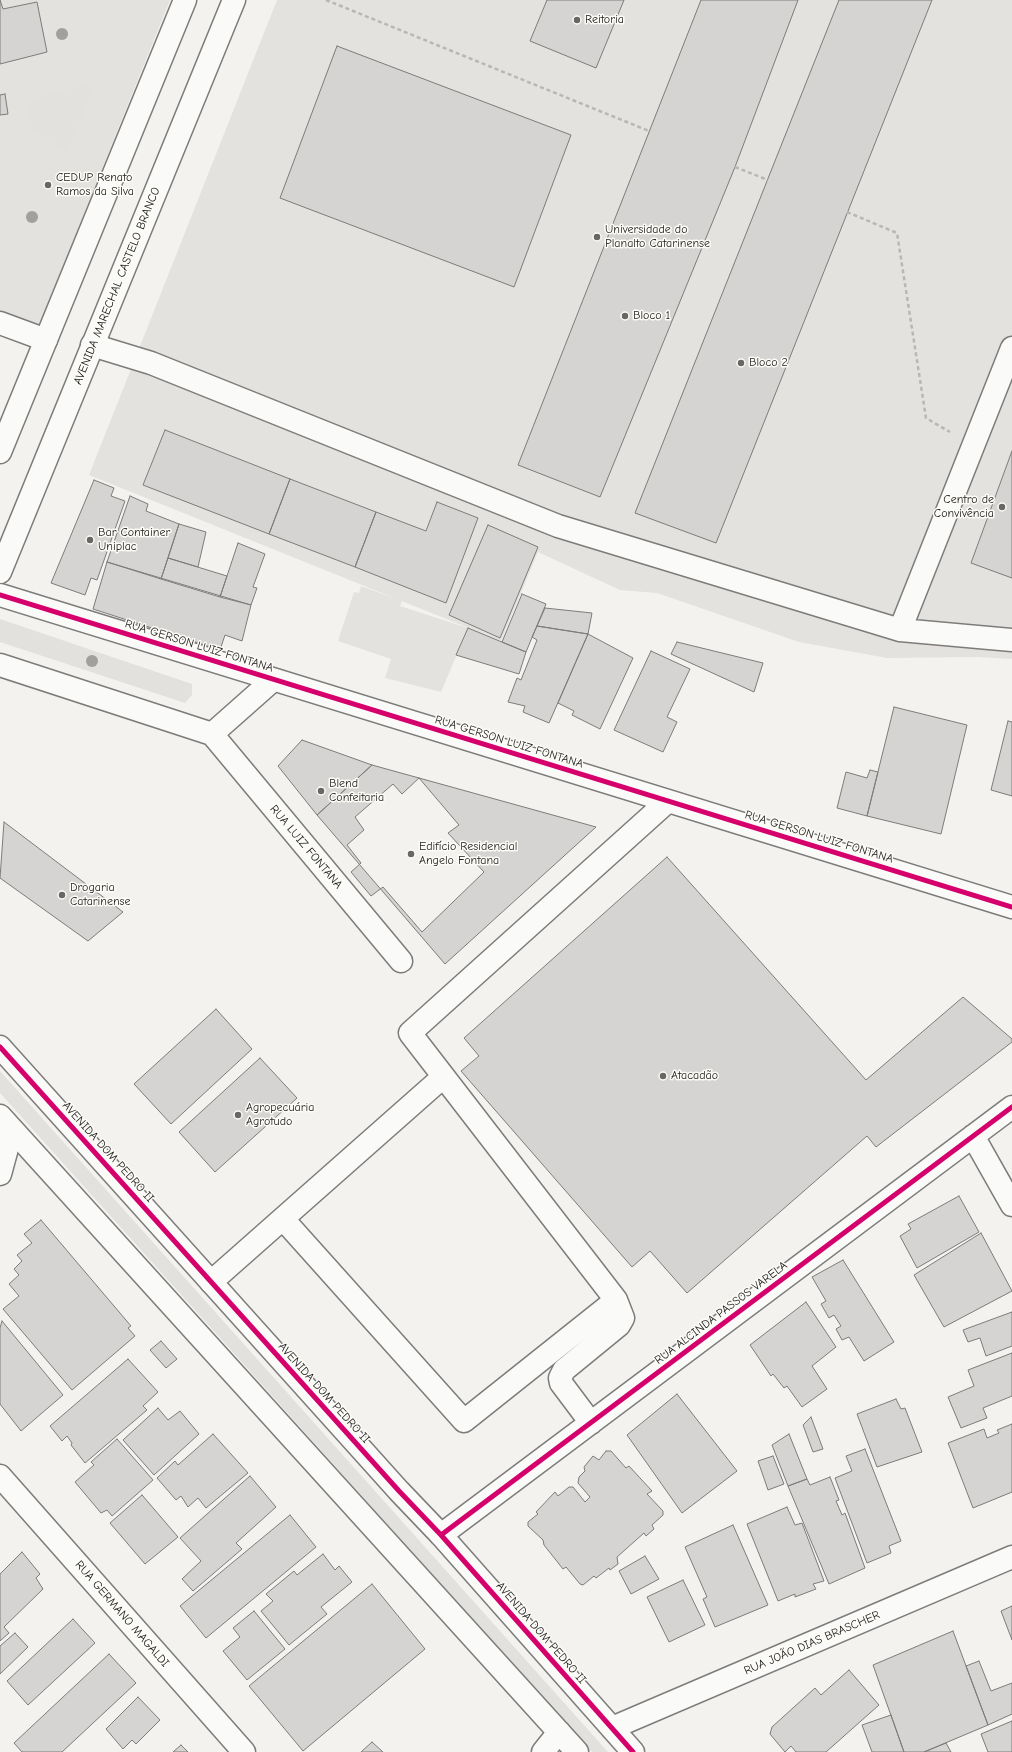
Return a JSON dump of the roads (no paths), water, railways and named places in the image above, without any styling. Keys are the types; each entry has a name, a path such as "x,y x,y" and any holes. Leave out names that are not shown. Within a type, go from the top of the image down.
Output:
{"street":[{"path":"0,452 185,0"},
{"name":"AVENIDA MARECHAL CASTELO BRANCO","path":"0,572 234,0"},
{"path":"0,323 46,340"},
{"path":"92,345 151,363 558,526 900,630 1012,640"},
{"path":"900,630 1012,348"},
{"name":"RUA GERSON LUIZ FONTANA","path":"0,595 1012,907"},
{"path":"0,665 212,734"},
{"name":"RUA GERSON LUIZ FONTANA","path":"212,734 273,680"},
{"name":"RUA LUIZ FONTANA","path":"212,734 401,961"},
{"path":"591,1423 561,1383 560,1378 564,1370 619,1325 623,1318 616,1300 410,1033 668,801"},
{"name":"AVENIDA DOM PEDRO II","path":"0,1047 398,1490 441,1535 634,1752"},
{"path":"211,1282 443,1077"},
{"name":"RUA ALCINDA PASSOS VARELA","path":"441,1535 1012,1107"},
{"path":"0,1174 6,1123"},
{"path":"6,1123 577,1752"},
{"path":"973,1136 1012,1205"},
{"path":"283,1219 464,1421 616,1300"},
{"name":"RUA GERMANO MAGALDI","path":"0,1476 244,1752"},
{"name":"RUA JOÃO DIAS BRASCHER","path":"612,1728 1012,1557"},
{"path":"543,1752 559,1732"}],"place":[{"name":"Reitoria","path":"577,20"},
{"name":"CEDUP Renato Ramos da Silva","path":"48,185"},
{"name":"Universidade do Planalto Catarinense","path":"597,237"},
{"name":"Bloco 1","path":"625,316"},
{"name":"Bloco 2","path":"741,363"},
{"name":"Centro de Convivência","path":"1002,507"},
{"name":"Bar Container Uniplac","path":"90,540"},
{"name":"Blend Confeitaria","path":"321,791"},
{"name":"Edifício Residencial Angelo Fontana","path":"411,854"},
{"name":"Drogaria Catarinense","path":"62,895"},
{"name":"Atacadão","path":"663,1076"},
{"name":"Agropecuária Agrotudo","path":"238,1115"}]}
